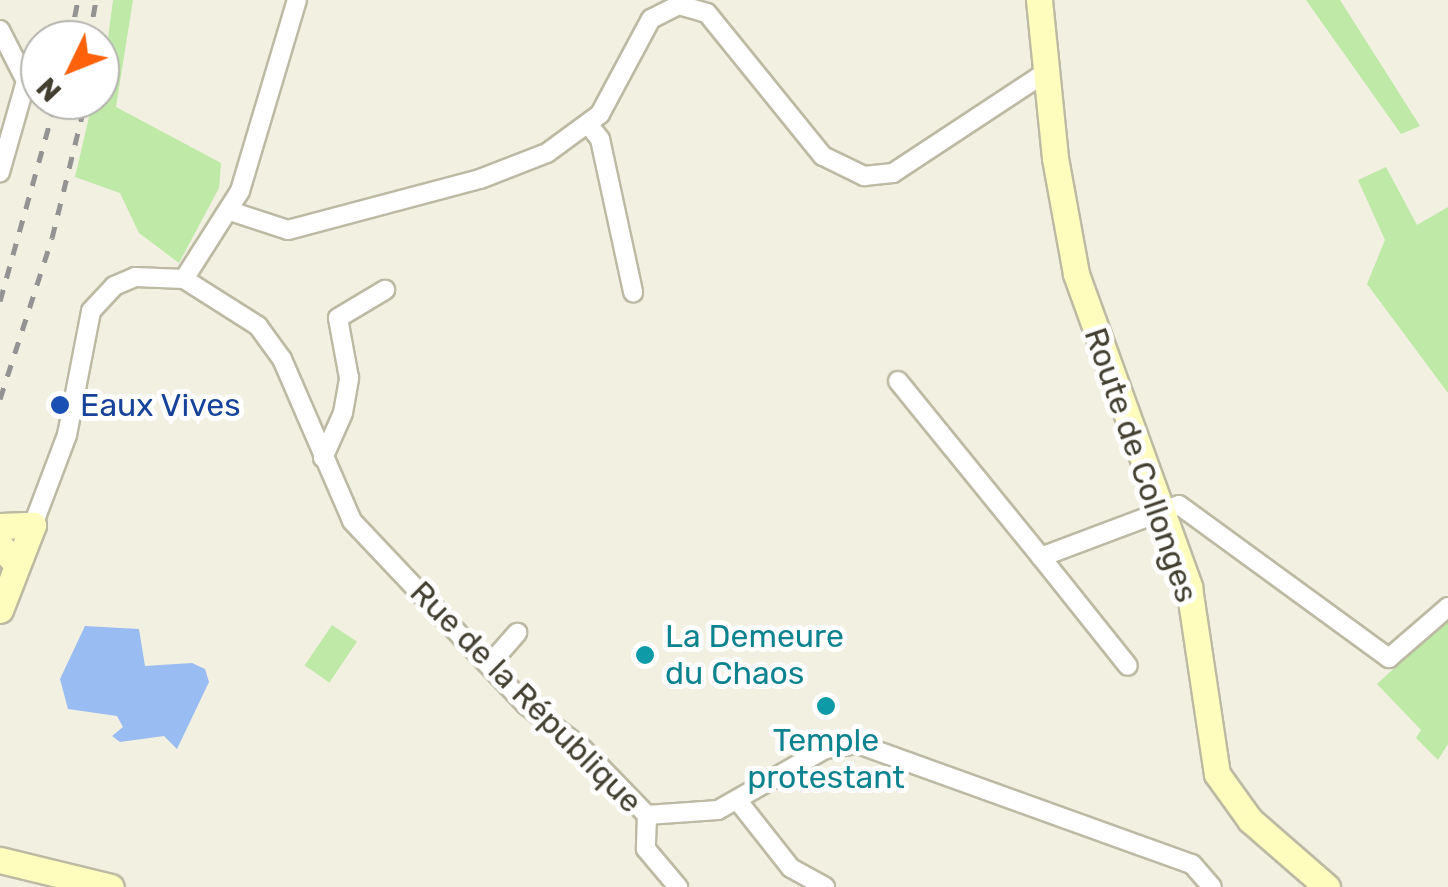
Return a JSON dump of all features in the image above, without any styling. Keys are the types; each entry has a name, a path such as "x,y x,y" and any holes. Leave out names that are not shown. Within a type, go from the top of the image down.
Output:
{"main road":[{"name":"Route de Collonges","path":"1039,0 1076,274 1189,586 1217,774 1250,820 1327,887"},
{"path":"0,526 32,526 0,610"},
{"path":"0,544 17,565"},
{"path":"0,860 111,887"}],"street":[{"path":"32,526 66,435 91,311 114,286 136,277 184,280 230,211 297,0"},
{"path":"230,211 288,230 480,179 547,153 589,125 622,84 651,19 665,9 693,2 741,50 823,156 864,176 893,173 1046,72"},
{"path":"0,30 26,82 0,172"},
{"path":"589,125 600,139 634,292"},
{"name":"Rue de la République","path":"184,280 258,326 282,359 352,522 489,664 647,815 646,848 678,887"},
{"path":"324,458 349,378 338,318 385,290"},
{"path":"898,381 1128,666"},
{"path":"1041,557 1159,508 1179,505 1388,658 1448,607"},
{"path":"489,664 517,633"},
{"path":"647,815 703,812 738,801 826,749 858,744 1192,864 1212,887"},
{"path":"738,801 791,868 825,887"}],"green space":[{"path":"113,0 133,0 120,82 120,20 110,20"},
{"path":"1306,0 1340,0 1420,126 1401,134"},
{"path":"120,109 221,163 219,188 179,263 139,233 120,193 75,177 88,120 120,120"},
{"path":"1386,167 1417,225 1448,207 1448,393 1367,284 1385,240 1358,180"},
{"path":"1448,619 1448,744 1438,760 1416,738 1421,730 1377,684"},
{"path":"332,625 357,642 329,682 305,666"}],"water":[{"path":"85,626 139,629 145,666 192,663 205,669 209,682 177,749 164,736 120,742 112,736 123,727 117,716 68,709 60,679"}],"railway":[{"path":"74,20 78,0"},
{"path":"92,20 96,0"},
{"path":"0,301 50,120"},
{"path":"0,399 52,238 81,120"}],"place":[{"name":"Eaux Vives","path":"60,405"},
{"name":"La Demeure du Chaos","path":"645,655"},
{"name":"Temple protestant","path":"826,706"}]}
